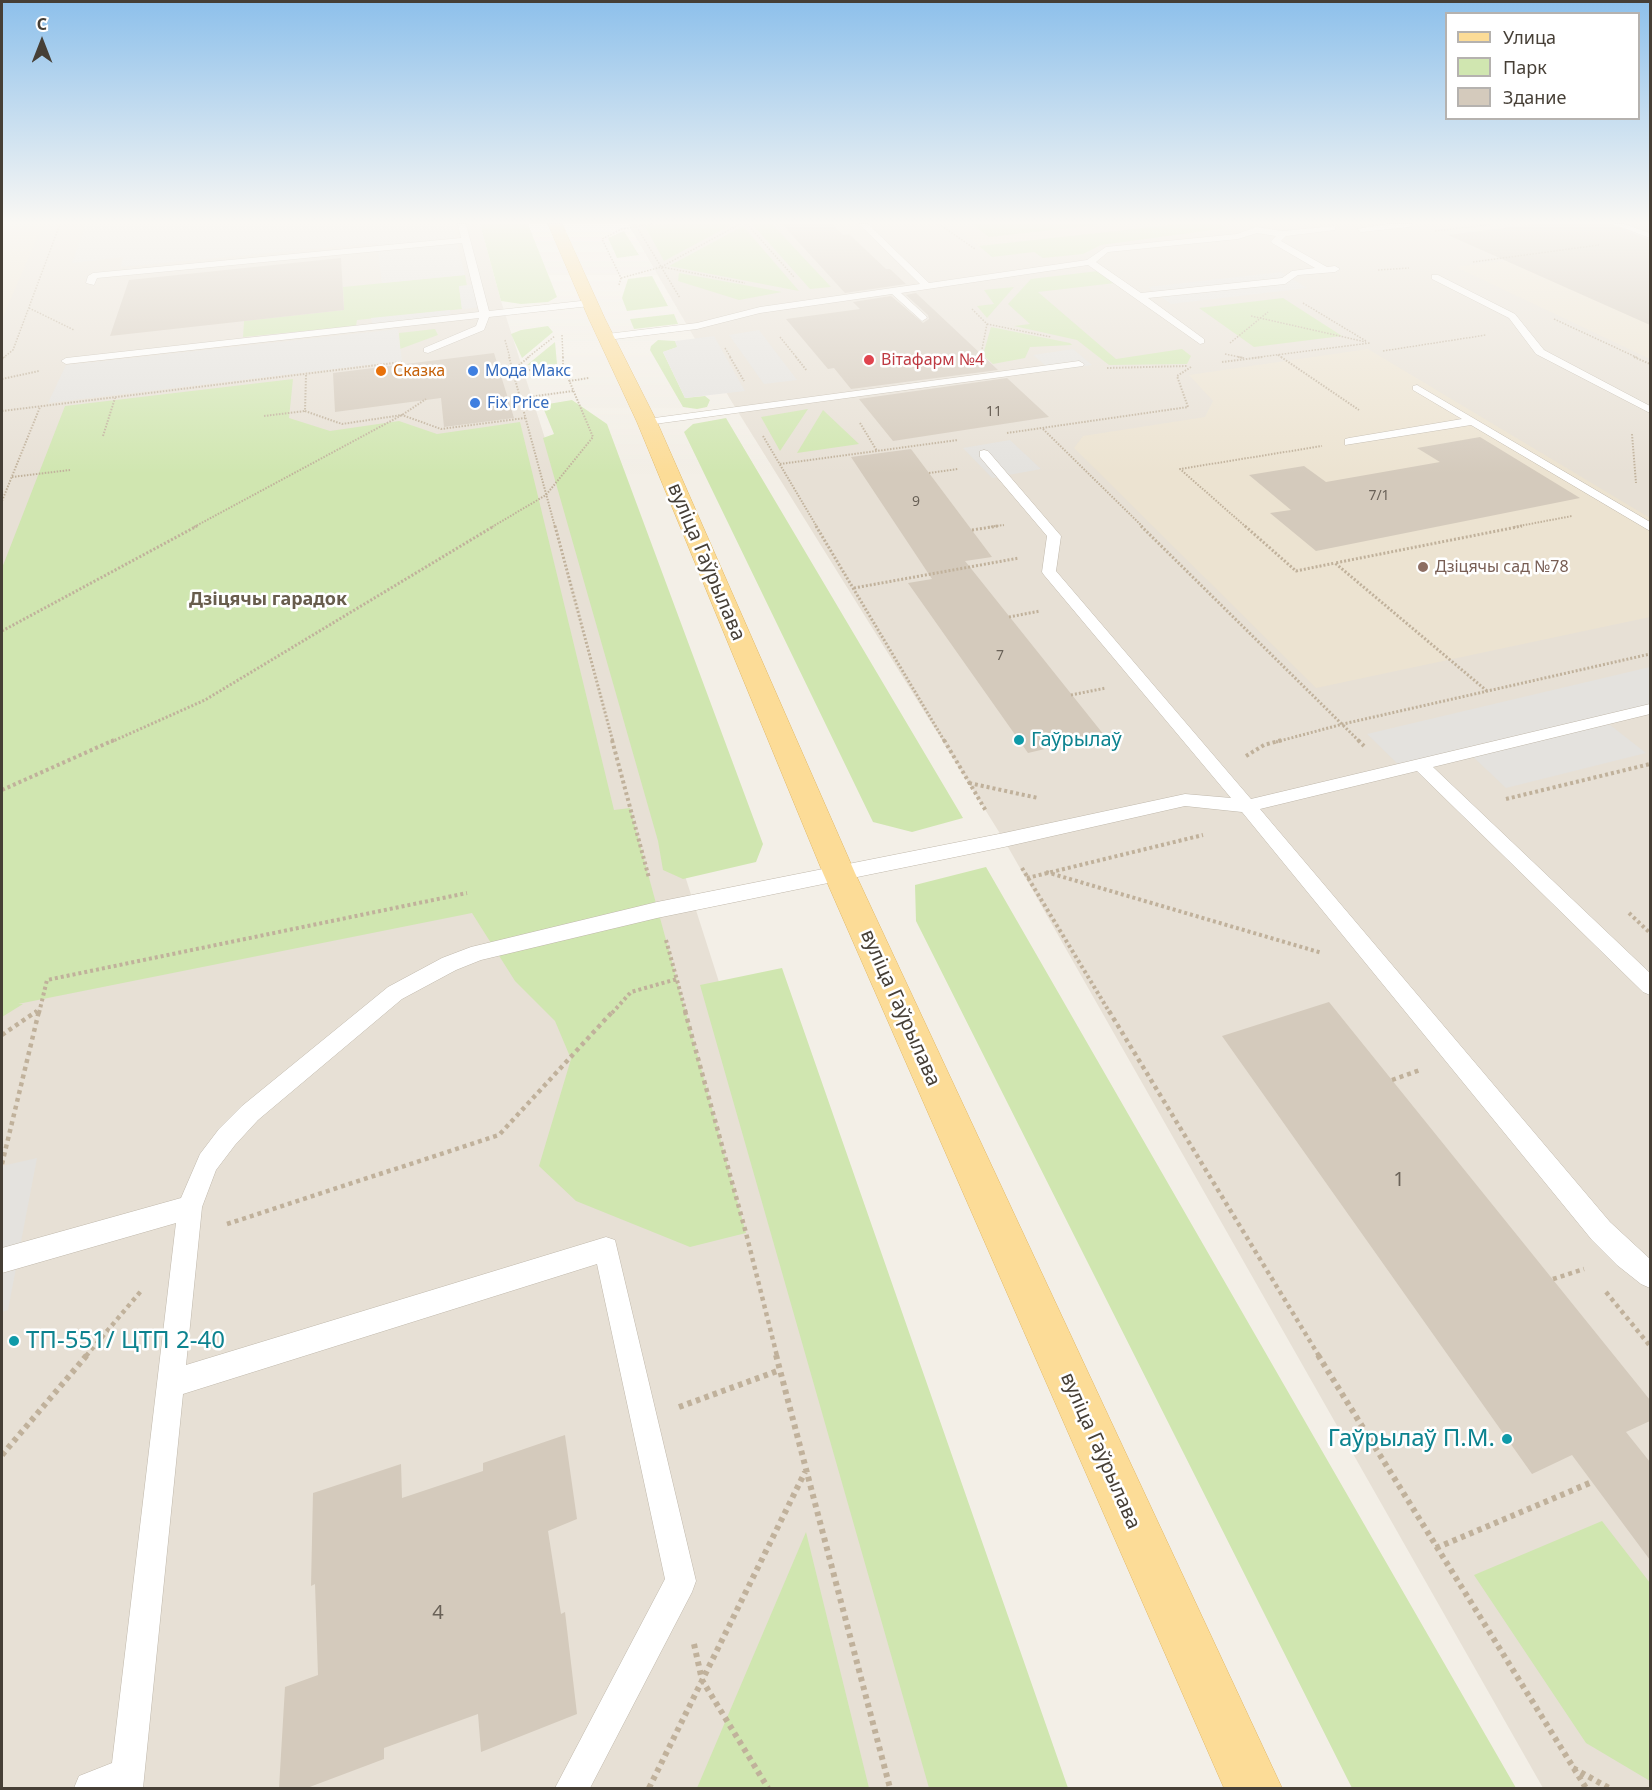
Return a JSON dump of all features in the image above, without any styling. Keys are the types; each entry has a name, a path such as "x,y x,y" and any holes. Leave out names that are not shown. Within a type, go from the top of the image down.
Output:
{"main road":[{"name":"вуліца Гаўрылава","path":"592,308 646,422 839,873 1253,1788"}],"lane":[{"path":"428,350 480,328 485,315 483,308"},
{"path":"66,361 548,308"},
{"path":"607,337 697,326 777,308"},
{"path":"911,308 922,318"},
{"path":"1155,308 1200,341"},
{"path":"1495,308 1512,316 1540,352 1650,410"},
{"path":"646,422 1079,364"},
{"path":"1417,388 1650,527"},
{"path":"1349,442 1473,421"},
{"path":"984,454 1054,536 1049,572 1601,1231 1626,1256 1650,1275"},
{"path":"92,1788 127,1782 190,1207 208,1162 227,1137 250,1113 395,993 449,964 478,953 657,910 1004,840 1185,800 1247,806 1650,710"},
{"path":"1421,765 1650,986"},
{"path":"2,1260 190,1207"},
{"path":"170,1384 606,1249 681,1581 572,1788"}],"path":[{"path":"2,359 14,350 30,308"},
{"path":"686,308 697,326 717,334 752,394 745,409 1004,840"},
{"path":"970,308 987,324 978,357"},
{"path":"1311,308 1370,343"},
{"path":"1227,346 1269,312"},
{"path":"498,313 657,910 678,978 890,1788"},
{"path":"1250,316 1370,343"},
{"path":"2,790 205,700 546,495 592,436 563,366 562,331 514,370"},
{"path":"777,332 804,367"},
{"path":"1383,351 1492,334"},
{"path":"1214,363 1370,343"},
{"path":"1277,355 1396,434"},
{"path":"2,411 412,361"},
{"path":"514,370 563,366"},
{"path":"1000,434 1188,407 1177,376 1192,366 1105,368"},
{"path":"304,411 306,375"},
{"path":"521,398 573,391"},
{"path":"103,436 115,398"},
{"path":"2,631 402,415 426,399"},
{"path":"1630,399 1636,488"},
{"path":"2,501 40,407"},
{"path":"264,416 304,411 342,424 402,415 441,429 525,418"},
{"path":"1042,428 1391,772"},
{"path":"780,464 968,439"},
{"path":"1349,442 1180,469 1296,571 1617,507"},
{"path":"929,473 968,467"},
{"path":"11,477 70,470"},
{"path":"972,530 1014,524"},
{"path":"854,588 1026,557"},
{"path":"1335,563 1488,692"},
{"path":"1010,617 1042,611"},
{"path":"1220,774 1264,745 1343,724 1650,654"},
{"path":"1071,695 1116,686"},
{"path":"1440,783 1504,800 1650,764"},
{"path":"969,783 1039,798"},
{"path":"1046,872 1324,953"},
{"path":"1027,878 1436,1548 1586,1788"},
{"path":"2,1164 47,980 467,893"},
{"path":"2,1455 188,1237 499,1135 631,992 678,978"},
{"path":"2,1035 39,1011"},
{"path":"1413,1061 1428,1079"},
{"path":"1392,1080 1421,1070"},
{"path":"1578,1259 1593,1276"},
{"path":"1553,1280 1586,1268"},
{"path":"1600,1285 1650,1346"},
{"path":"645,1420 780,1370"},
{"path":"649,1788 806,1471"},
{"path":"1436,1548 1592,1482"},
{"path":"702,1680 768,1788"},
{"path":"1573,1768 1609,1788"}],"shaded area":[{"path":"2,308 503,308 977,1788 2,1788"},
{"path":"2,308 7,308 2,319"},
{"path":"677,308 1650,308 1650,1788 1543,1788 1004,840 730,399"},
{"path":"1541,308 1650,308 1650,359"},
{"path":"450,310 451,318 373,327 371,318"},
{"path":"398,329 402,361 48,403 66,365"},
{"path":"759,330 797,380 764,384 729,335"},
{"path":"714,336 745,391 685,398 663,352 677,347 675,341"},
{"path":"1073,349 1092,365 1052,371 1033,355"},
{"name":"Дзіцячы сад №78","path":"1368,349 1650,518 1650,617 1316,688 1074,448 1083,436 1205,417 1213,401 1189,375"},
{"path":"1010,440 1041,469 992,478 963,448"},
{"path":"1650,667 1650,709 1605,721 1646,753 1506,788 1469,753 1403,769 1367,734"},
{"path":"37,1158 8,1310 2,1312 2,1166"}],"green space":[{"path":"344,308 462,309 357,320 356,326 243,337 244,321 344,310"},
{"path":"626,308 655,308 627,311"},
{"path":"978,308 996,308 987,318"},
{"path":"1012,308 1056,308 1116,359 1182,349 1191,356 1187,364 1109,365 1077,340 1014,326 1030,324"},
{"path":"1199,308 1298,308 1342,336 1254,347"},
{"path":"674,314 678,324 634,329 630,319"},
{"path":"548,326 553,332 522,358 511,334"},
{"path":"991,327 1072,345 1030,347 1025,358 993,364 983,355"},
{"path":"435,329 438,335 400,349 399,333"},
{"path":"658,340 675,341 678,347 663,352 685,398 705,396 710,400 707,407 697,409 683,407 650,350"},
{"path":"555,342 557,364 527,365"},
{"path":"293,379 289,418 330,431 399,421 437,434 520,422 614,810 630,808 746,1233 690,1247 576,1201 539,1166 571,1059 555,1021 515,981 472,913 18,1004 23,1004 2,1017 2,568 65,406"},
{"path":"572,400 607,424 763,844 756,862 683,879 663,870 658,841 543,438 554,434 542,405"},
{"path":"808,409 780,451 761,417"},
{"path":"823,410 859,444 797,453"},
{"path":"726,418 963,818 912,832 873,822 684,432 693,424"},
{"path":"986,867 1516,1788 1352,1788 916,921 915,885"},
{"path":"782,968 1068,1788 929,1788 700,985"},
{"path":"1602,1521 1650,1583 1650,1781 1586,1743 1474,1575"},
{"path":"806,1532 869,1788 697,1788"}],"building":[{"path":"120,308 344,308 344,310 110,336"},
{"path":"859,308 905,308 923,323 929,319 920,308 931,308 998,370 851,389 834,368 828,369 786,319 860,309"},
{"path":"1611,308 1650,308 1650,325"},
{"path":"494,353 514,418 444,427 441,398 335,412 333,373"},
{"path":"1007,378 1049,417 893,441 859,399"},
{"path":"1480,437 1580,498 1316,551 1270,513 1291,510 1249,475 1304,466 1326,482 1440,462 1417,448"},
{"path":"911,449 992,557 965,561 1104,735 1028,753 908,583 932,579 851,457"},
{"path":"1329,1002 1650,1400 1650,1421 1626,1432 1650,1462 1650,1560 1572,1455 1532,1474 1222,1036"},
{"path":"565,1435 577,1519 548,1531 561,1614 565,1612 577,1714 481,1752 478,1714 384,1748 384,1759 307,1788 279,1788 285,1687 318,1675 315,1584 311,1586 313,1493 401,1464 402,1498 483,1471 483,1463"}],"place":[{"name":"Вітафарм №4","path":"869,360"},
{"name":"Сказка","path":"381,371"},
{"name":"Мода Макс","path":"473,371"},
{"name":"Fix Price","path":"475,403"},
{"name":"Дзіцячы сад №78","path":"1423,567"},
{"name":"Гаўрылаў","path":"1019,740"},
{"name":"ТП-551/ ЦТП 2-40","path":"14,1341"},
{"name":"Гаўрылаў П.М.","path":"1507,1439"}],"district":[{"name":"Дзіцячы гарадок","path":"268,600"}]}
